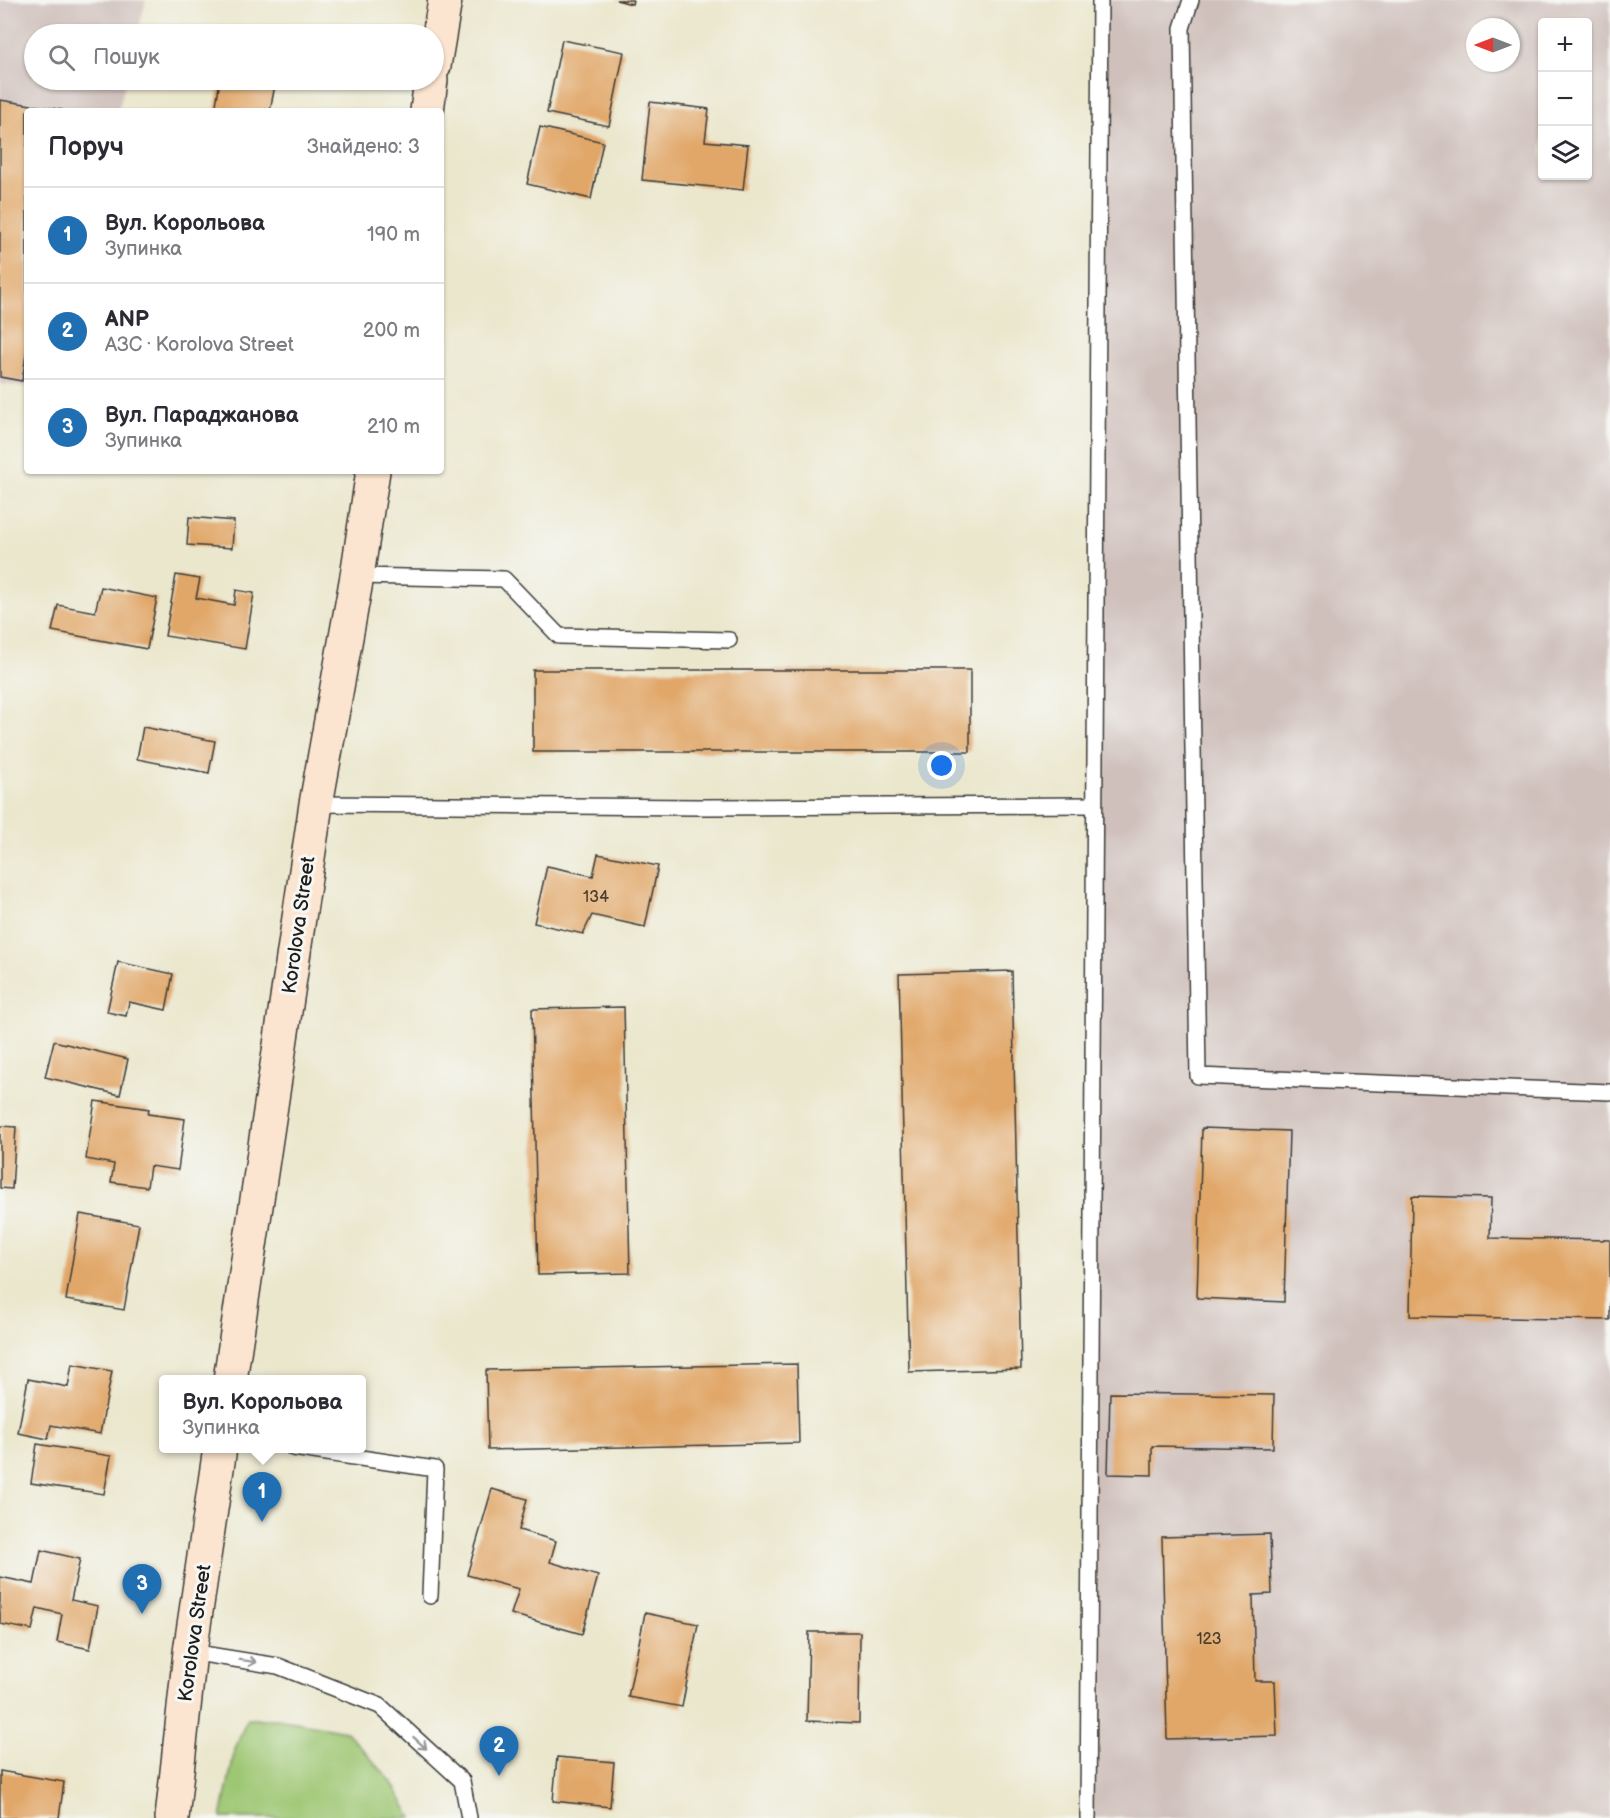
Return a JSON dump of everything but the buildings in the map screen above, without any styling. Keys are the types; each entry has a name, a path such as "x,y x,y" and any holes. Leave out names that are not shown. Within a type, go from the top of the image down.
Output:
{"main road":[{"path":"441,24 445,0"},
{"path":"427,108 430,90"},
{"name":"Korolova Street","path":"231,1375 316,804 357,576 373,474"},
{"name":"Korolova Street","path":"172,1818 190,1652 219,1453"}],"lane":[{"path":"1088,1818 1100,0"},
{"path":"1191,0 1182,28 1198,1076 1610,1092"},
{"path":"357,576 504,579 559,636 729,640"},
{"path":"316,804 701,807 1094,806"},
{"path":"321,1453 435,1469 430,1596"},
{"path":"190,1652 278,1666 380,1706 462,1781 469,1818"}],"shaded area":[{"path":"0,0 146,0 140,24 24,24 24,90 123,90 119,108 24,108 24,387 0,384"},
{"path":"1100,0 1610,0 1610,1818 1088,1818"}],"green space":[{"path":"247,1719 278,1719 346,1731 391,1781 412,1818 221,1818 235,1749"}],"place":[{"name":"Вул. Корольова","path":"262,1522"},
{"name":"Вул. Параджанова","path":"142,1614"},
{"name":"ANP","path":"499,1776"}]}
